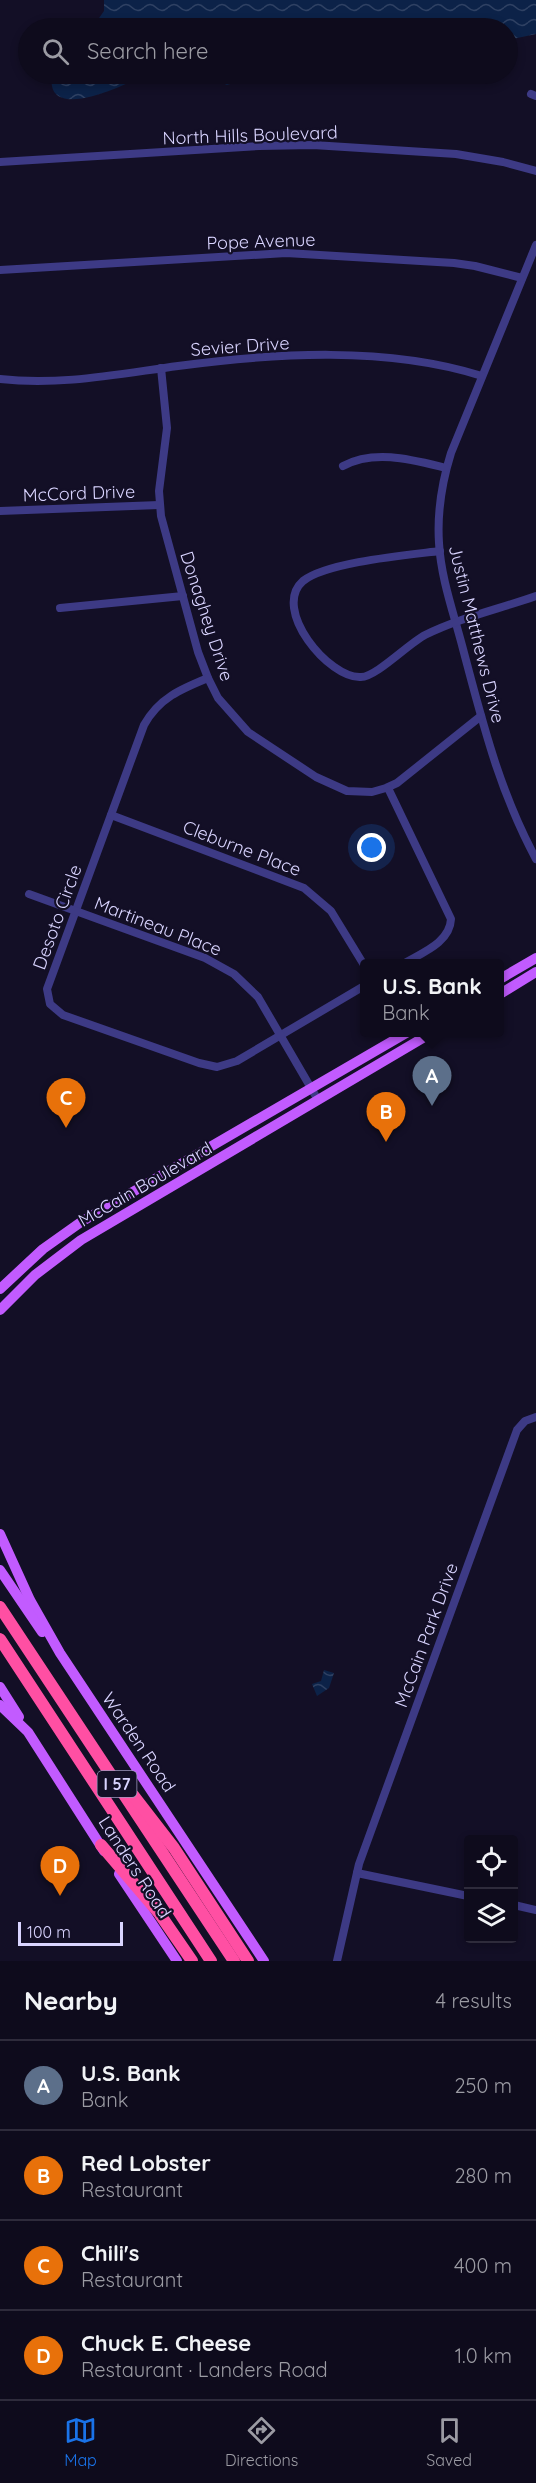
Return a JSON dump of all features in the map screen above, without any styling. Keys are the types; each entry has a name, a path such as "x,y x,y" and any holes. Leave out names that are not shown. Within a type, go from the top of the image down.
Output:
{"highway":[{"name":"I 57","path":"0,1607 234,1961"},
{"name":"I 57","path":"0,1639 212,1961"},
{"path":"84,1734 158,1827 249,1961"},
{"path":"101,1845 159,1913 192,1961"}],"main road":[{"path":"504,977 536,958"},
{"path":"504,992 536,972"},
{"name":"McCain Boulevard","path":"0,1289 42,1249 81,1222 400,1037"},
{"name":"McCain Boulevard","path":"0,1310 35,1275 81,1240 425,1037"},
{"name":"Warden Road","path":"0,1534 30,1600 60,1653 264,1961"},
{"path":"0,1570 32,1619 60,1653"},
{"path":"0,1687 28,1732"},
{"name":"Landers Road","path":"0,1705 28,1732 177,1961"}],"street":[{"name":"North Hills Boulevard","path":"0,162 259,146 313,145 456,154 503,162 536,171"},
{"name":"Justin Matthews Drive","path":"536,244 446,468 439,521 440,551 456,623 481,716 506,796 536,859"},
{"name":"Pope Avenue","path":"0,270 305,254 454,263 476,266 522,278"},
{"name":"Sevier Drive","path":"0,379 56,382 228,360 362,356 420,360 482,376"},
{"name":"Donaghey Drive","path":"161,368 167,428 159,505 208,678 225,708 248,732 316,777 339,789 356,793 388,788 481,716"},
{"path":"343,466 361,458 375,457 401,458 446,468"},
{"name":"McCord Drive","path":"0,511 159,505"},
{"path":"440,551 356,563 322,572 301,583 294,597 294,608 303,634 313,647 342,673 361,677 374,673 404,648 425,635 536,596"},
{"path":"60,608 183,596"},
{"name":"Desoto Circle","path":"208,678 165,698 148,717 47,989 50,1004 56,1011 209,1066 237,1061 360,988"},
{"path":"388,788 451,919 449,932 443,939 410,959"},
{"name":"Cleburne Place","path":"111,815 304,888 331,911 360,959"},
{"name":"Martineau Place","path":"29,894 223,966 244,982 258,998 318,1100"},
{"name":"McCain Park Drive","path":"338,1961 357,1873 517,1430 525,1420 536,1417"},
{"path":"357,1873 464,1895"},
{"path":"518,1906 536,1910"}],"water":[{"path":"104,0 536,0 536,34 518,38 518,18 99,18 104,11"},
{"path":"52,84 125,84 100,94 74,99 63,98 55,93"},
{"path":"324,1670 334,1673 329,1688 317,1696 312,1684 321,1681"}],"place":[{"name":"U.S. Bank","path":"432,1106"},
{"name":"Chili's","path":"66,1128"},
{"name":"Red Lobster","path":"386,1142"},
{"name":"Chuck E. Cheese","path":"60,1896"}]}
